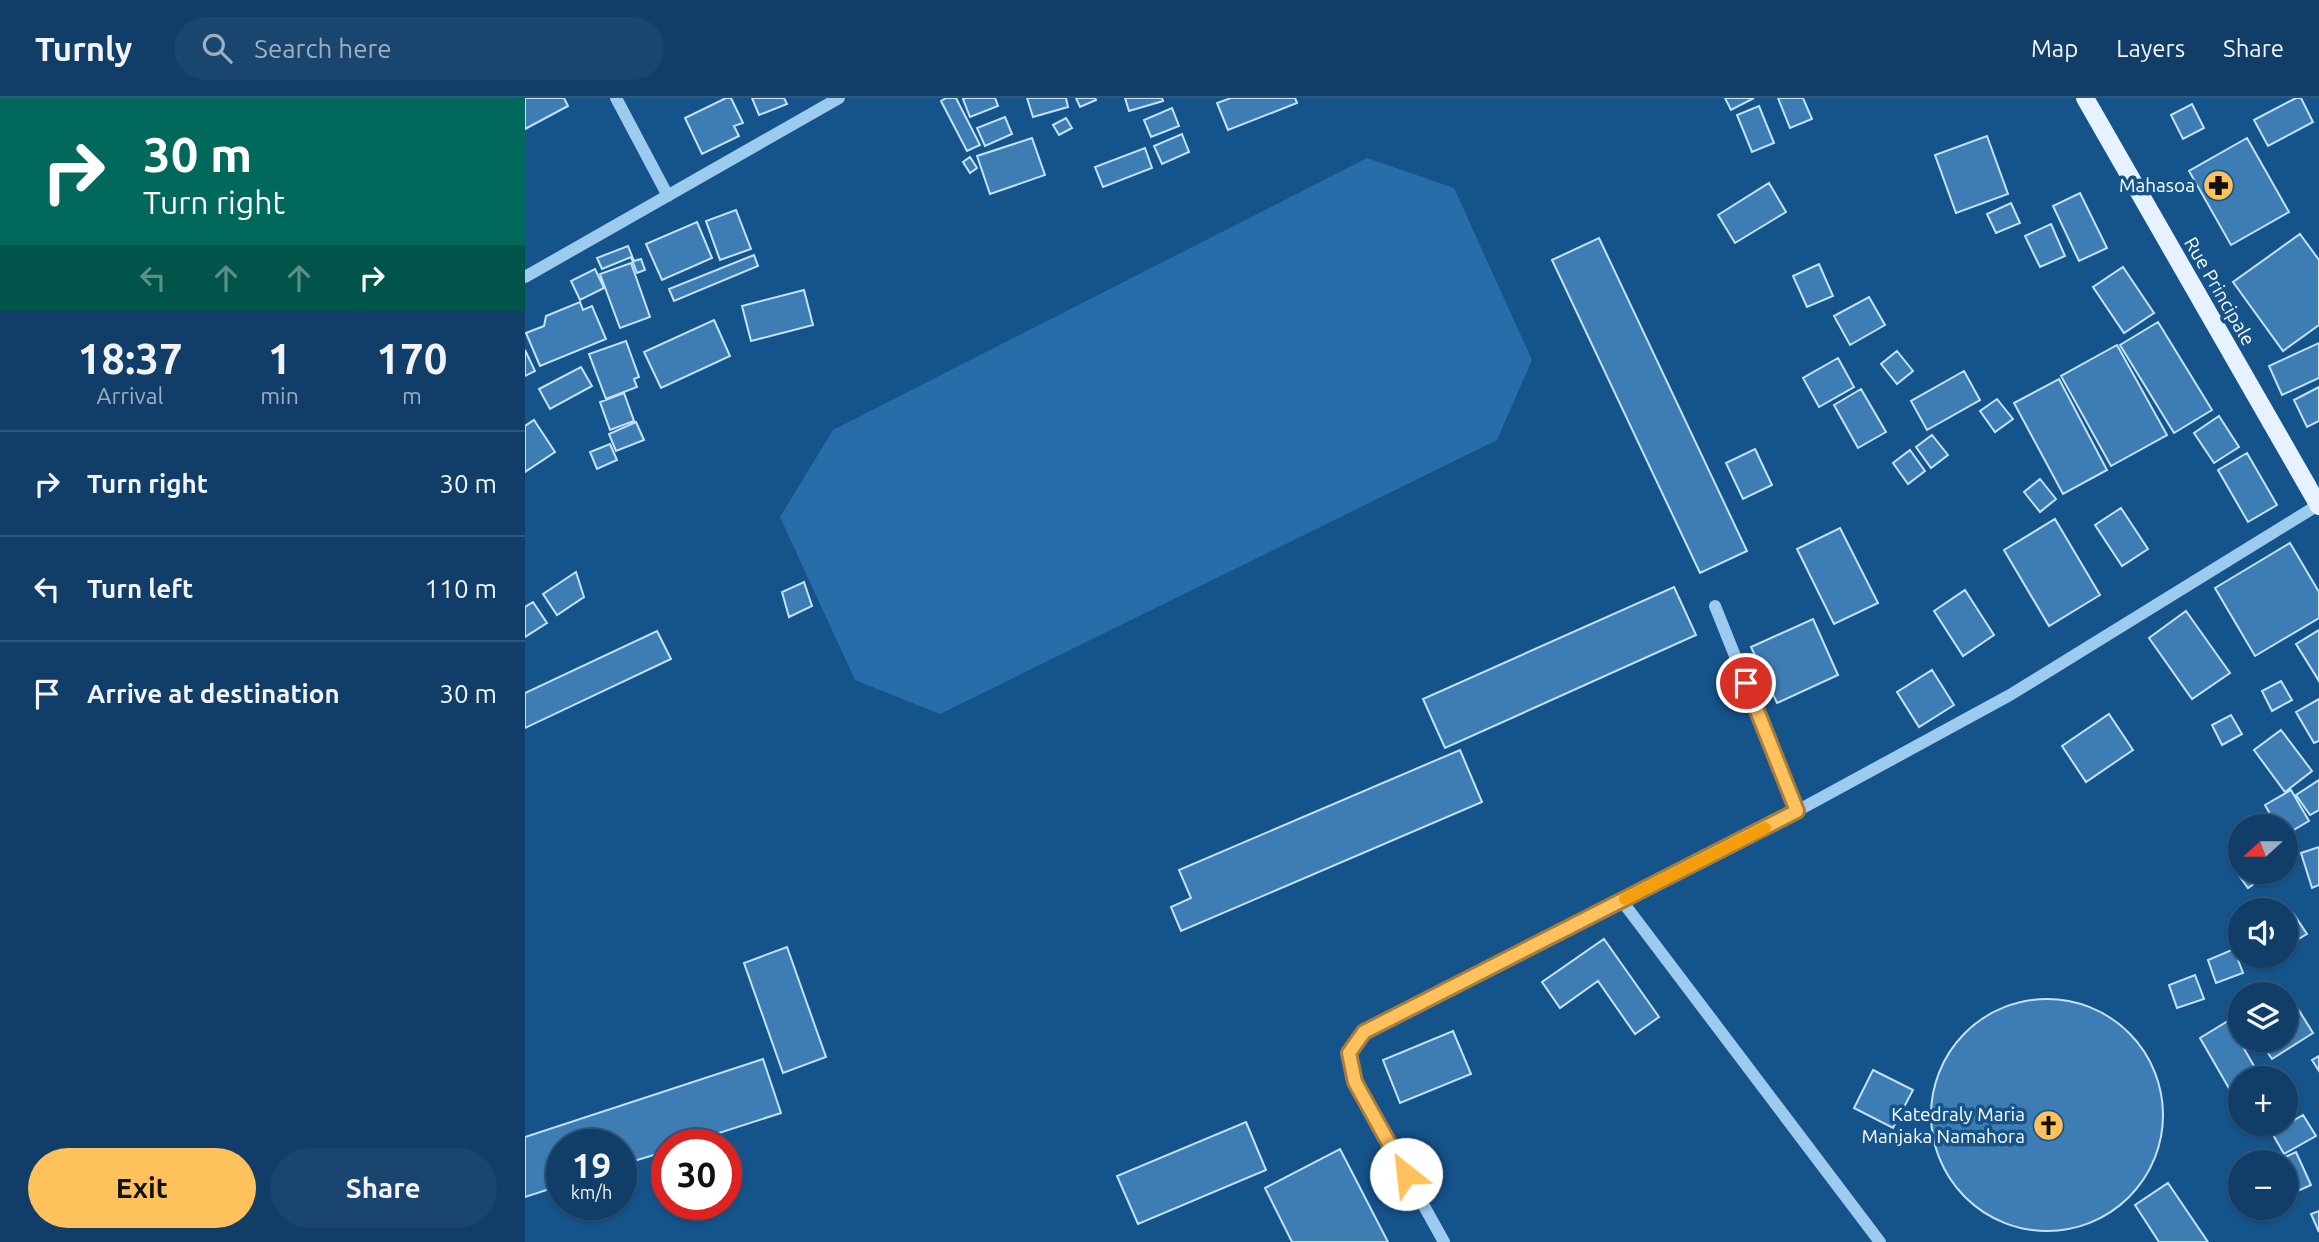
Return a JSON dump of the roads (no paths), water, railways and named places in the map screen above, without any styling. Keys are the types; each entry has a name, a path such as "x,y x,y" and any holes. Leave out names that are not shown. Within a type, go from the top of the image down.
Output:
{"main road":[{"name":"Rue Principale","path":"2085,98 2319,505"}],"street":[{"path":"616,98 668,196"},
{"path":"525,277 839,98"},
{"path":"1444,1242 1355,1082 1349,1053 1364,1032 1797,811 2010,695 2319,505"},
{"path":"1716,606 1797,811"},
{"path":"1622,901 1880,1242"}],"place":[{"name":"Mahasoa","path":"2218,185"},
{"name":"Katedraly Maria Manjaka Namahora","path":"2048,1125"}]}
